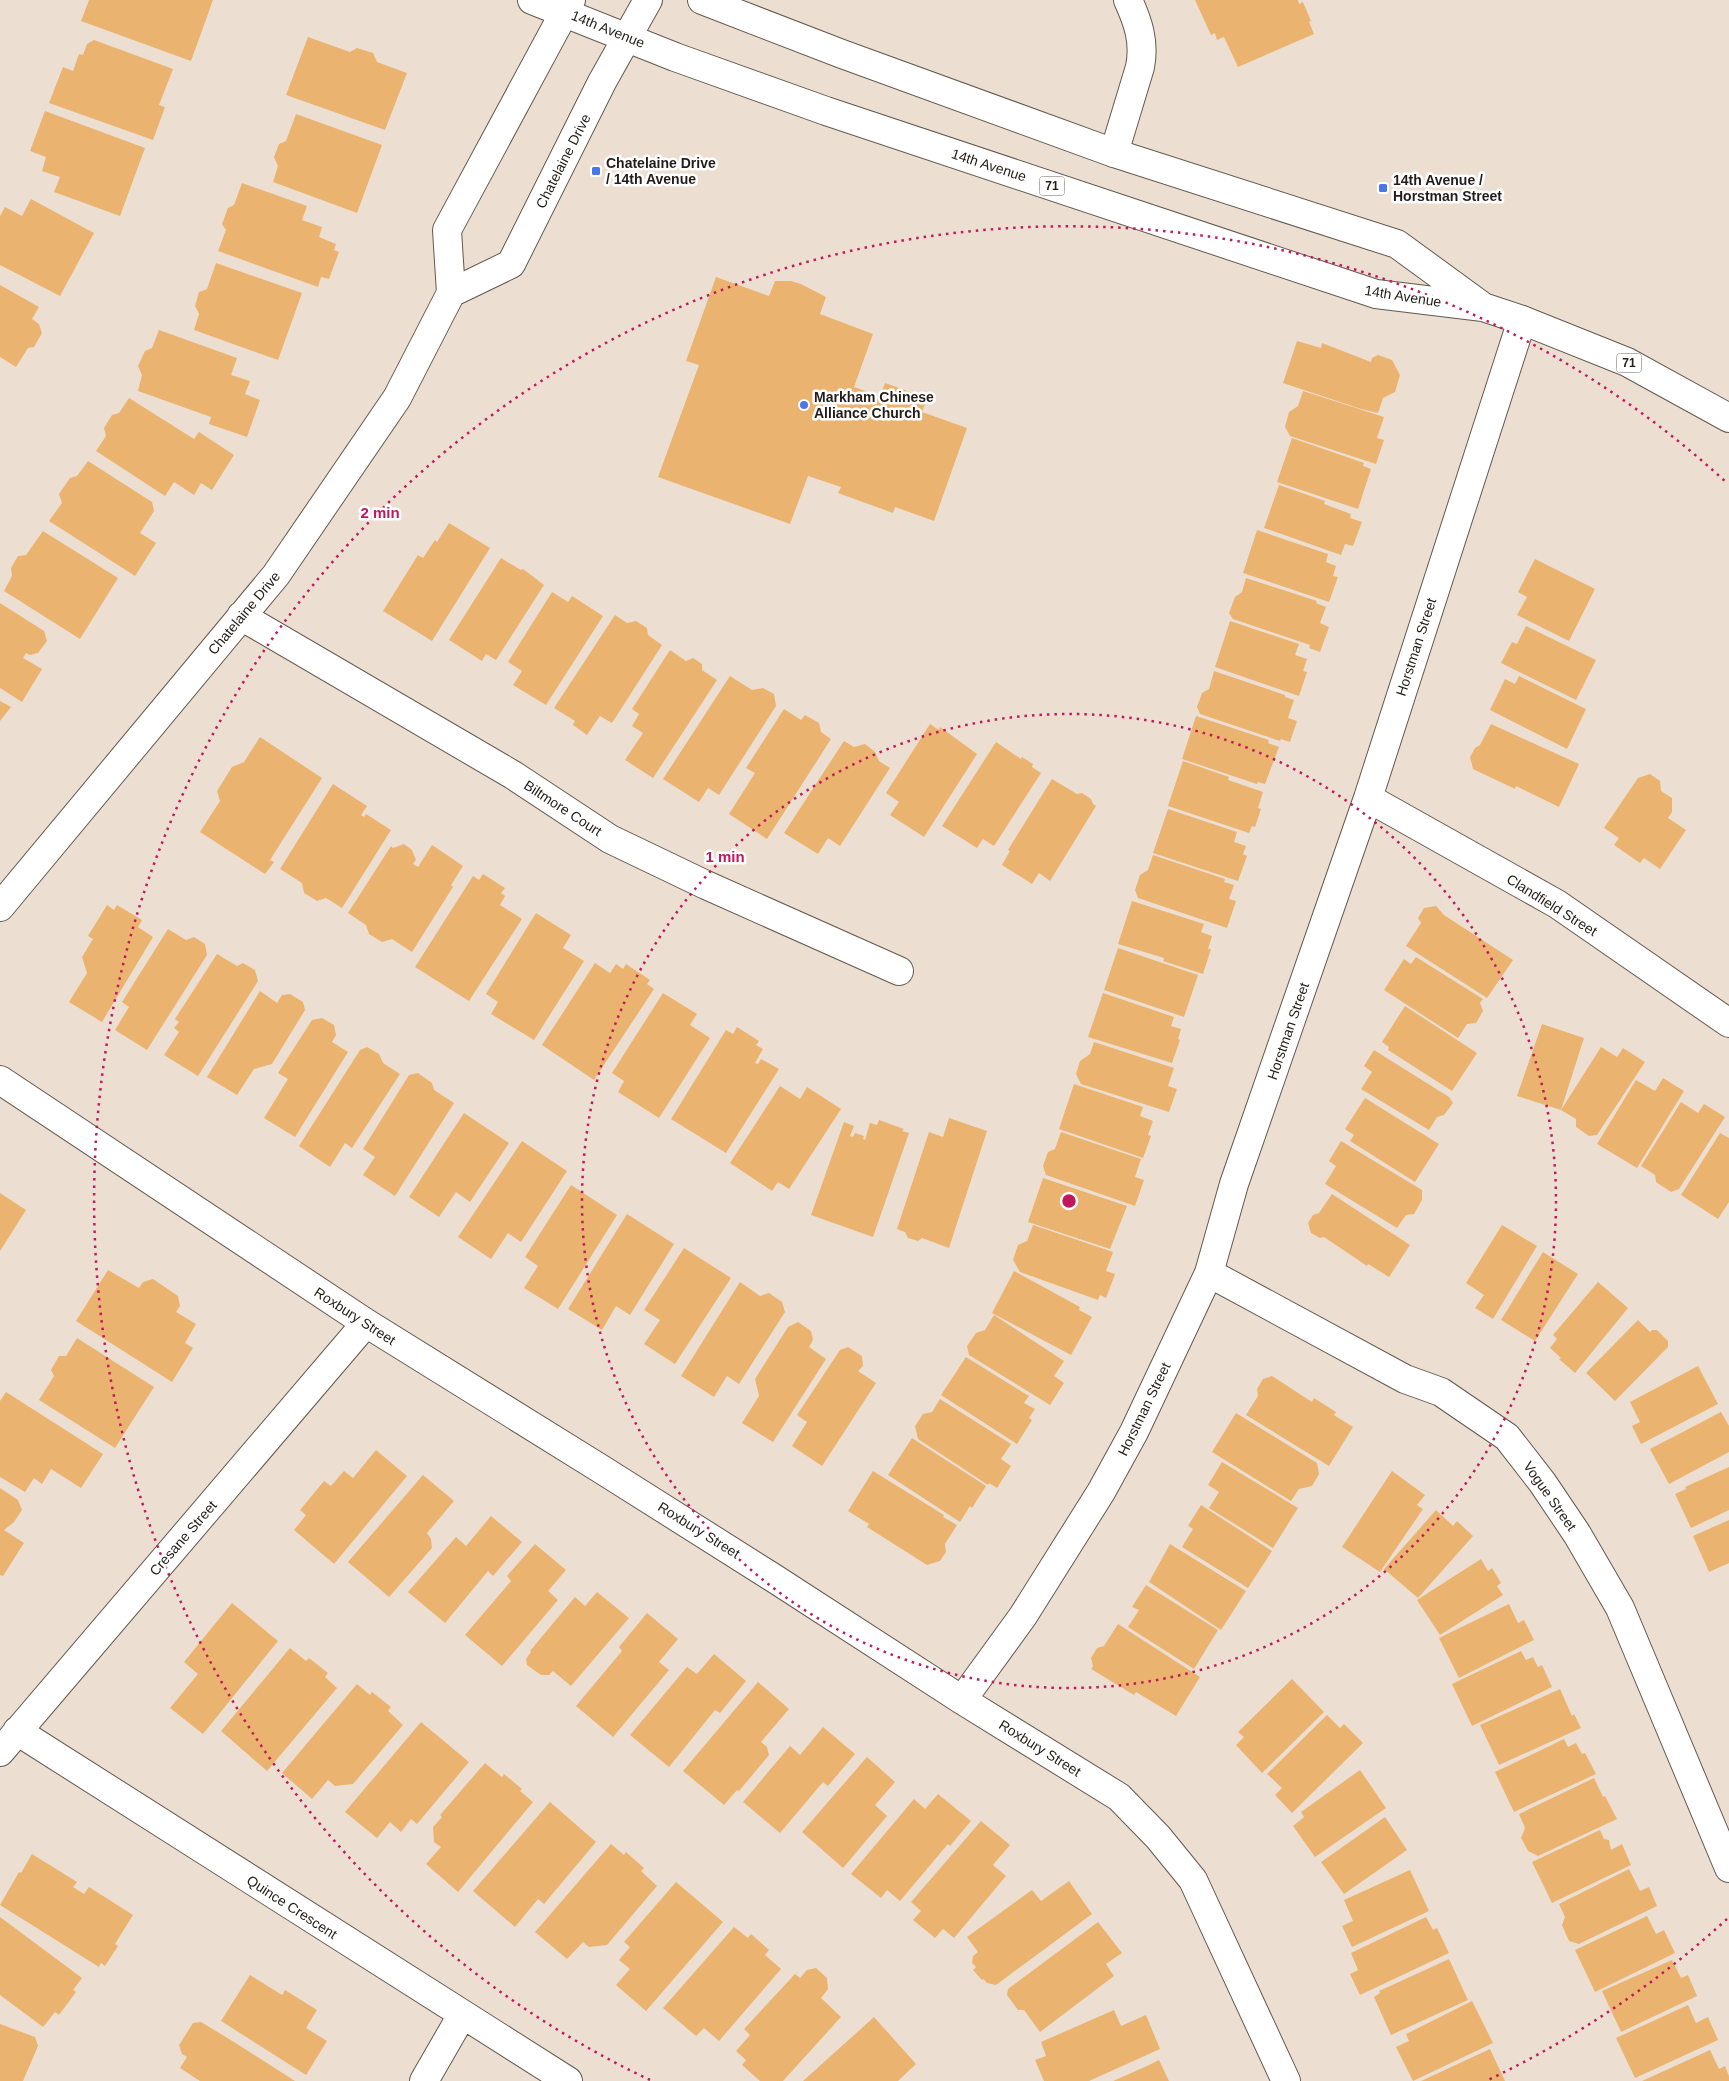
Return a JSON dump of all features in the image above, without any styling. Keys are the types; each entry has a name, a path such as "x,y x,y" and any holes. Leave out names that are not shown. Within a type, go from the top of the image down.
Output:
{"street":[{"name":"14th Avenue","path":"532,0 568,6 628,37 675,57 826,111 1376,294 1484,307 1522,320 1627,362 1729,418"},
{"name":"Chatelaine Drive","path":"0,907 276,575 397,398 451,294 511,264 602,82 648,0"},
{"name":"14th Avenue","path":"702,0 842,54 1114,153 1397,244 1484,307"},
{"path":"1114,153 1138,74 1142,54 1140,28 1128,0"},
{"path":"451,294 447,230 568,6"},
{"name":"Horstman Street","path":"962,1700 1023,1616 1101,1492 1134,1432 1209,1273 1234,1184 1368,798 1522,320"},
{"name":"Biltmore Court","path":"242,616 513,775 610,838 706,885 900,971"},
{"name":"Clandfield Street","path":"1368,798 1557,904 1729,1023"},
{"name":"Roxbury Street","path":"0,1080 366,1324 740,1556 962,1700 1119,1797 1158,1836 1193,1880 1286,2081"},
{"name":"Vogue Street","path":"1209,1273 1406,1379 1442,1392 1507,1437 1542,1482 1577,1534 1620,1608 1729,1868"},
{"name":"Cresane Street","path":"0,1752 366,1324"},
{"name":"Quince Crescent","path":"18,1731 568,2081"},
{"path":"424,2081 462,2015"}],"building":[{"path":"89,0 213,0 191,61 81,21"},
{"path":"1195,0 1298,0 1299,4 1303,2 1314,34 1238,67 1224,37 1217,40 1215,33 1211,35"},
{"path":"308,37 350,52 357,48 373,53 377,62 407,73 385,130 286,95"},
{"path":"94,40 173,69 159,105 165,107 153,140 49,103 63,67 73,71 79,54 83,55 87,44"},
{"path":"45,111 145,148 120,216 54,192 60,177 42,171 46,157 30,151"},
{"path":"296,114 382,145 357,213 273,182 278,166 274,157 279,144 286,141"},
{"path":"242,183 307,206 302,220 322,227 319,237 336,244 334,250 339,252 329,279 321,277 318,287 218,251 226,230 222,224 228,208 234,205"},
{"path":"31,199 94,233 60,296 0,265 0,216 5,207 22,216"},
{"path":"216,263 302,293 278,360 194,330 199,314 195,306 199,292 207,289"},
{"name":"Markham Chinese Alliance Church","path":"716,277 769,296 775,281 791,281 826,297 820,314 873,334 854,387 880,396 885,383 927,398 922,412 967,428 934,521 895,507 893,513 838,493 841,487 808,476 790,524 658,477 699,365 686,361"},
{"path":"0,285 39,307 32,319 39,324 42,333 34,347 28,348 16,367 0,357"},
{"path":"159,330 237,358 231,375 250,381 245,394 260,400 247,437 209,424 211,417 138,391 142,375 138,366 145,351 152,348"},
{"path":"1297,341 1321,348 1322,343 1371,362 1372,358 1378,355 1392,360 1400,375 1395,392 1383,398 1378,413 1283,383"},
{"path":"1303,391 1384,417 1377,438 1384,440 1376,464 1290,436 1285,427 1289,412 1298,406"},
{"path":"129,398 194,439 199,432 234,455 212,490 201,483 194,495 174,482 165,496 96,451 106,436 104,428 112,415 119,413"},
{"path":"1292,438 1364,463 1363,466 1371,469 1358,509 1277,482"},
{"path":"88,461 152,502 154,511 140,533 156,543 135,576 49,521 62,503 59,494 70,478 77,476"},
{"path":"1279,485 1325,501 1324,504 1351,514 1350,518 1362,522 1353,546 1345,544 1341,555 1264,528"},
{"path":"449,523 490,548 432,641 383,611 418,555 423,558 435,540 437,542"},
{"path":"1257,530 1328,554 1326,562 1336,566 1333,576 1338,577 1329,602 1243,573"},
{"path":"43,531 118,578 80,639 4,591 12,576 11,568 18,556 26,555"},
{"path":"501,558 521,570 523,569 544,585 496,660 486,654 482,661 449,640"},
{"path":"1535,559 1595,589 1569,641 1517,615 1527,597 1518,592"},
{"path":"1246,578 1317,601 1316,603 1326,607 1320,623 1329,627 1320,652 1309,648 1310,645 1233,619 1229,613 1235,597 1242,592"},
{"path":"552,592 568,602 572,596 603,616 546,705 513,685 522,671 508,662"},
{"path":"0,603 44,631 47,641 38,653 30,655 26,653 23,658 42,669 22,702 0,688"},
{"path":"615,615 627,623 636,621 647,628 648,635 662,645 612,723 600,716 587,735 573,725 575,721 554,708"},
{"path":"1230,621 1299,644 1295,655 1307,659 1303,671 1307,672 1299,696 1215,667"},
{"path":"1526,626 1596,660 1576,700 1501,663 1512,642 1517,644"},
{"path":"670,650 686,661 693,658 702,664 702,670 717,680 653,778 625,760 643,733 632,726 639,714 632,709"},
{"path":"1214,671 1285,695 1285,697 1294,700 1288,718 1297,721 1290,742 1281,739 1280,741 1200,714 1197,707 1202,693 1209,689"},
{"path":"730,676 752,690 763,688 774,694 776,706 719,795 708,788 699,802 663,779"},
{"path":"1519,676 1586,709 1567,749 1490,710 1505,679 1515,684"},
{"path":"0,701 11,707 0,721"},
{"path":"784,709 801,720 805,715 819,723 821,732 831,739 767,839 729,814 755,773 746,768"},
{"path":"1196,716 1269,740 1268,743 1279,747 1265,784 1258,782 1257,784 1182,759"},
{"path":"930,724 939,730 940,727 977,754 924,837 890,815 899,802 886,793"},
{"path":"1491,724 1579,764 1559,807 1516,786 1515,789 1473,769 1470,757 1475,748 1480,745"},
{"path":"260,737 322,778 270,860 274,862 265,874 200,832 220,801 217,791 232,767 244,762"},
{"path":"844,741 854,747 865,744 875,752 879,761 890,768 840,846 828,838 818,854 784,833"},
{"path":"996,742 1021,759 1022,757 1033,764 1032,767 1041,773 994,846 983,839 977,848 942,826"},
{"path":"1183,761 1229,777 1228,780 1263,792 1258,808 1261,809 1255,827 1252,826 1249,833 1168,806"},
{"path":"1650,774 1660,781 1661,791 1672,798 1672,812 1668,818 1686,830 1660,869 1644,858 1640,863 1614,845 1619,838 1604,828 1638,778"},
{"path":"1052,779 1077,794 1082,793 1091,799 1096,806 1050,881 1039,873 1032,884 1002,865 1010,851 1008,850"},
{"path":"333,784 367,806 361,815 364,817 366,814 391,830 342,908 326,898 317,901 304,893 302,883 280,869"},
{"path":"1168,809 1237,832 1234,842 1246,846 1243,854 1247,856 1238,881 1153,853"},
{"path":"404,844 412,850 416,860 413,864 418,867 432,845 463,866 451,885 453,887 412,952 392,939 382,942 369,934 366,925 348,913 391,846 393,848"},
{"path":"1153,855 1225,879 1224,882 1234,885 1229,899 1236,901 1227,928 1138,898 1135,890 1140,875 1148,870"},
{"path":"483,874 505,888 501,893 505,896 500,905 522,919 469,1001 415,967 473,876 479,880"},
{"path":"1132,901 1204,924 1201,932 1212,936 1208,949 1211,949 1203,974 1163,961 1164,958 1118,944"},
{"path":"107,905 114,910 117,905 142,920 138,927 153,937 102,1022 69,1002 87,973 82,957 93,939 88,936"},
{"path":"1436,906 1444,915 1513,960 1487,998 1406,946 1421,923 1418,918 1424,908"},
{"path":"536,913 571,935 563,948 584,961 534,1040 491,1014 498,1002 486,994"},
{"path":"168,929 186,940 194,937 205,944 207,955 147,1050 115,1030 129,1007 122,1002"},
{"path":"1118,948 1198,975 1184,1017 1104,990"},
{"path":"217,954 237,966 243,963 255,970 258,981 198,1076 164,1055 179,1032 174,1028 179,1022 175,1019"},
{"path":"1416,957 1483,999 1480,1003 1483,1011 1476,1023 1467,1024 1458,1038 1384,990 1404,959 1411,964"},
{"path":"595,963 610,973 616,964 623,969 626,964 650,980 647,984 654,989 594,1080 542,1045"},
{"path":"260,991 277,1003 282,995 290,994 303,1002 305,1010 272,1064 254,1069 237,1095 207,1077"},
{"path":"663,993 697,1014 690,1025 710,1038 659,1118 618,1092 624,1081 612,1073"},
{"path":"1103,993 1174,1017 1171,1026 1181,1029 1178,1039 1180,1040 1172,1063 1088,1037"},
{"path":"1405,1006 1477,1053 1452,1091 1388,1050 1389,1047 1382,1042"},
{"path":"322,1018 334,1025 336,1035 332,1042 348,1052 295,1137 264,1118 288,1079 278,1073 312,1020"},
{"path":"1542,1024 1584,1038 1561,1110 1517,1096"},
{"path":"737,1027 759,1041 756,1045 763,1049 755,1063 758,1064 761,1059 779,1069 726,1153 671,1119 726,1030 733,1034"},
{"path":"1094,1042 1174,1068 1168,1086 1177,1089 1169,1112 1081,1084 1076,1074 1080,1061 1090,1054"},
{"path":"367,1047 379,1054 383,1063 400,1074 352,1148 345,1143 330,1167 299,1146 360,1050"},
{"path":"1601,1047 1617,1057 1623,1048 1645,1062 1597,1135 1589,1136 1576,1127 1576,1119 1561,1110"},
{"path":"1374,1050 1449,1097 1453,1103 1444,1115 1437,1117 1429,1130 1361,1089 1372,1072 1364,1066"},
{"path":"418,1073 432,1083 434,1090 454,1103 395,1196 363,1175 375,1157 363,1149 409,1075"},
{"path":"1663,1078 1684,1091 1637,1168 1597,1144 1636,1080 1655,1091"},
{"path":"1074,1084 1143,1107 1140,1116 1153,1121 1148,1135 1151,1136 1143,1158 1059,1129"},
{"path":"780,1086 800,1099 807,1087 841,1109 789,1189 778,1182 772,1191 730,1163"},
{"path":"1365,1098 1439,1144 1415,1182 1350,1141 1354,1135 1345,1129"},
{"path":"1681,1102 1698,1113 1704,1104 1725,1117 1679,1189 1671,1192 1656,1182 1655,1175 1641,1166"},
{"path":"464,1113 509,1143 470,1202 456,1192 439,1217 409,1197"},
{"path":"949,1118 987,1131 949,1248 922,1238 918,1241 908,1238 905,1232 897,1229 929,1132 943,1137"},
{"path":"879,1120 904,1129 902,1131 909,1133 873,1237 811,1215 844,1122 854,1126 850,1136 853,1137 855,1133 864,1136 863,1139 865,1140 870,1123 877,1125"},
{"path":"1061,1132 1141,1159 1135,1177 1144,1180 1135,1206 1046,1175 1043,1166 1048,1152 1055,1149"},
{"path":"1720,1133 1729,1138 1729,1202 1718,1219 1681,1195"},
{"path":"522,1141 567,1171 521,1242 508,1233 491,1259 458,1237"},
{"path":"1341,1141 1422,1190 1422,1200 1414,1214 1406,1215 1397,1228 1325,1184 1336,1166 1329,1161"},
{"path":"1043,1178 1127,1206 1110,1249 1028,1222"},
{"path":"571,1185 617,1215 558,1309 524,1288 538,1266 525,1257"},
{"path":"0,1193 26,1210 0,1251"},
{"path":"1332,1194 1410,1245 1389,1277 1368,1264 1367,1266 1324,1237 1320,1238 1311,1233 1308,1223 1313,1215 1319,1213"},
{"path":"627,1214 674,1244 630,1315 616,1306 602,1330 568,1309"},
{"path":"1033,1225 1113,1252 1106,1271 1115,1274 1106,1298 1100,1295 1098,1300 1020,1272 1013,1260 1018,1245 1027,1241"},
{"path":"1502,1225 1537,1246 1493,1319 1475,1308 1484,1295 1466,1283"},
{"path":"684,1248 731,1278 675,1364 644,1344 660,1320 644,1310"},
{"path":"1543,1252 1578,1274 1535,1341 1501,1320"},
{"path":"108,1270 139,1288 143,1282 153,1279 178,1296 180,1306 176,1312 196,1324 185,1343 193,1348 172,1382 76,1321"},
{"path":"1014,1271 1080,1307 1079,1310 1092,1317 1071,1355 992,1313"},
{"path":"740,1282 760,1296 769,1293 782,1302 785,1312 739,1384 727,1376 714,1397 681,1376"},
{"path":"1598,1282 1628,1308 1575,1373 1550,1348 1557,1339 1553,1335"},
{"path":"994,1315 1064,1361 1054,1376 1064,1383 1050,1405 969,1355 967,1346 976,1333 985,1330"},
{"path":"1638,1320 1650,1332 1657,1330 1668,1341 1668,1347 1615,1401 1586,1373"},
{"path":"798,1322 811,1331 813,1340 809,1347 826,1359 773,1442 742,1423 759,1396 755,1379 788,1327"},
{"path":"77,1338 154,1387 115,1448 39,1400 54,1376 51,1370 59,1356 66,1356"},
{"path":"848,1347 862,1356 863,1366 858,1371 876,1383 822,1466 792,1446 807,1422 797,1415 840,1350"},
{"path":"966,1357 1029,1396 1024,1403 1035,1409 1029,1418 1032,1420 1017,1444 941,1395"},
{"path":"1698,1366 1718,1404 1641,1444 1632,1426 1640,1422 1630,1402"},
{"path":"1272,1376 1312,1402 1314,1398 1336,1412 1334,1415 1353,1427 1329,1466 1246,1415 1258,1396 1257,1389 1263,1379"},
{"path":"6,1392 103,1454 81,1488 51,1469 42,1484 34,1478 25,1492 0,1477 0,1401"},
{"path":"940,1399 1011,1444 1001,1459 1011,1466 997,1488 989,1483 988,1485 918,1439 915,1426 923,1414 932,1412"},
{"path":"1721,1412 1729,1426 1729,1452 1669,1484 1650,1449"},
{"path":"1236,1413 1317,1463 1319,1474 1312,1486 1299,1489 1291,1501 1212,1452"},
{"path":"912,1438 986,1486 972,1508 970,1506 960,1522 888,1475"},
{"path":"376,1450 407,1476 334,1564 294,1530 306,1515 300,1510 324,1481 331,1486 344,1471 353,1478"},
{"path":"1222,1462 1298,1508 1273,1548 1209,1508 1219,1492 1208,1485"},
{"path":"1729,1467 1729,1510 1691,1528 1675,1494 1686,1489 1685,1487"},
{"path":"873,1471 957,1525 945,1544 946,1552 940,1561 927,1565 867,1527 869,1524 848,1511"},
{"path":"1392,1471 1425,1495 1417,1505 1423,1509 1380,1572 1342,1547"},
{"path":"423,1475 454,1501 427,1533 431,1539 432,1548 389,1597 348,1562"},
{"path":"0,1488 18,1500 22,1510 14,1522 4,1530 24,1543 3,1576 0,1575"},
{"path":"1201,1505 1272,1551 1248,1588 1182,1547 1193,1529 1188,1526"},
{"path":"1436,1510 1453,1526 1457,1521 1473,1536 1418,1598 1384,1569"},
{"path":"491,1516 522,1542 493,1576 488,1571 445,1623 408,1592 456,1537 466,1546"},
{"path":"1729,1520 1729,1563 1709,1572 1693,1536"},
{"path":"535,1544 566,1570 548,1591 558,1600 502,1666 465,1635 511,1581 507,1576"},
{"path":"1170,1544 1246,1591 1221,1630 1149,1582"},
{"path":"1481,1559 1488,1571 1492,1568 1501,1583 1497,1586 1503,1595 1440,1635 1417,1600"},
{"path":"1146,1585 1218,1630 1194,1669 1128,1627 1139,1610 1132,1607"},
{"path":"597,1592 629,1618 571,1686 553,1671 549,1675 541,1675 527,1665 526,1659 530,1651 575,1597 585,1606"},
{"path":"232,1603 278,1641 203,1734 170,1708 198,1674 184,1662"},
{"path":"1509,1604 1518,1623 1524,1620 1534,1640 1459,1678 1439,1638"},
{"path":"647,1613 678,1639 659,1662 669,1670 613,1737 576,1706 622,1651 619,1647"},
{"path":"1118,1624 1200,1677 1176,1716 1136,1692 1134,1695 1091,1669 1093,1666 1091,1658 1097,1648 1104,1646"},
{"path":"290,1648 306,1661 309,1658 328,1673 325,1677 337,1688 267,1771 221,1731"},
{"path":"1521,1651 1526,1660 1533,1657 1538,1667 1542,1665 1552,1687 1472,1726 1452,1684"},
{"path":"714,1654 746,1681 720,1713 715,1710 669,1767 630,1735 687,1667 697,1674"},
{"path":"1292,1679 1324,1712 1262,1773 1236,1745 1244,1737 1238,1732"},
{"path":"758,1682 789,1709 761,1742 767,1747 769,1755 739,1791 737,1790 724,1805 683,1771"},
{"path":"357,1684 370,1695 372,1692 391,1707 388,1711 403,1725 353,1784 335,1786 328,1780 312,1799 282,1773"},
{"path":"1560,1689 1572,1716 1574,1714 1581,1728 1499,1765 1480,1725"},
{"path":"1327,1715 1340,1728 1344,1724 1363,1743 1292,1813 1275,1795 1282,1788 1267,1774"},
{"path":"421,1722 469,1762 417,1824 411,1819 401,1832 390,1822 377,1838 345,1812"},
{"path":"823,1727 855,1754 828,1786 823,1782 780,1833 743,1802 790,1746 800,1755"},
{"path":"1564,1739 1568,1747 1576,1743 1582,1754 1585,1753 1596,1774 1514,1812 1495,1772"},
{"path":"867,1757 895,1782 875,1805 887,1816 843,1868 802,1832"},
{"path":"485,1763 502,1777 504,1774 522,1789 520,1791 533,1802 458,1892 426,1864 441,1847 434,1842 433,1827 442,1817 440,1815"},
{"path":"1360,1770 1386,1808 1315,1857 1293,1826 1304,1817 1301,1812"},
{"path":"1594,1778 1617,1819 1538,1856 1528,1851 1521,1838 1525,1828 1519,1814"},
{"path":"938,1794 971,1821 950,1846 948,1844 900,1901 887,1890 881,1898 851,1874 914,1799 925,1809"},
{"path":"550,1802 596,1842 544,1904 538,1899 515,1927 473,1891"},
{"path":"1385,1817 1407,1850 1344,1894 1321,1862"},
{"path":"981,1821 1010,1845 993,1865 1006,1876 954,1938 943,1929 935,1938 913,1920 921,1911 911,1902"},
{"path":"1600,1830 1604,1839 1609,1840 1611,1850 1622,1844 1631,1865 1552,1903 1532,1862"},
{"path":"611,1844 624,1855 626,1852 644,1868 641,1871 657,1886 607,1945 589,1947 583,1942 567,1959 535,1932"},
{"path":"32,1854 77,1882 73,1887 84,1894 89,1887 133,1915 115,1944 118,1946 105,1966 101,1963 99,1967 0,1905"},
{"path":"1629,1869 1640,1891 1649,1887 1657,1906 1579,1944 1569,1941 1562,1925 1565,1917 1559,1904"},
{"path":"1410,1870 1429,1911 1352,1947 1342,1926 1353,1921 1344,1900"},
{"path":"1069,1881 1092,1914 996,1985 982,1980 973,1970 976,1967 972,1963 973,1956 978,1952 967,1937 1032,1890 1041,1901"},
{"path":"676,1882 723,1922 646,2011 616,1985 630,1969 619,1960 630,1947 624,1942"},
{"path":"1647,1916 1656,1934 1664,1930 1675,1953 1595,1992 1575,1950"},
{"path":"0,1917 82,1978 73,1990 76,1992 59,2015 55,2012 43,2027 0,1995"},
{"path":"1426,1917 1433,1930 1437,1928 1449,1953 1360,1995 1350,1974 1358,1970 1351,1953"},
{"path":"1098,1922 1122,1953 1106,1964 1114,1976 1040,2032 1024,2010 1018,2010 1007,1995 1008,1989"},
{"path":"734,1927 748,1938 751,1934 769,1950 765,1955 781,1969 719,2041 704,2028 696,2036 663,2008"},
{"path":"1449,1959 1468,2000 1391,2035 1374,1997 1380,1993 1379,1991"},
{"path":"1672,1960 1681,1978 1688,1975 1697,1996 1621,2032 1602,1991"},
{"path":"816,1968 827,1978 828,1989 821,1998 841,2017 783,2081 760,2081 742,2065 746,2060 736,2051 750,2035 744,2029 795,1974 800,1978 807,1970"},
{"path":"250,1975 282,1995 285,1990 317,2010 306,2028 327,2041 306,2075 221,2021"},
{"path":"1472,2001 1493,2043 1413,2081 1396,2047 1409,2041 1406,2034"},
{"path":"1688,2005 1696,2023 1708,2017 1718,2040 1635,2078 1616,2038"},
{"path":"1114,2010 1121,2026 1146,2015 1160,2049 1089,2081 1044,2081 1035,2060 1046,2056 1041,2042"},
{"path":"874,2017 916,2064 898,2081 803,2081"},
{"path":"201,2022 295,2081 200,2081 180,2068 187,2057 182,2054 179,2045 193,2023"},
{"path":"0,2024 35,2037 38,2046 23,2081 0,2081"},
{"path":"1490,2049 1505,2081 1421,2081"},
{"path":"1710,2050 1719,2069 1725,2066 1729,2081 1642,2081"},
{"path":"1159,2060 1169,2081 1113,2081 1147,2066"}],"place":[{"name":"Chatelaine Drive / 14th Avenue","path":"596,171"},
{"name":"14th Avenue / Horstman Street","path":"1383,188"},
{"name":"Markham Chinese Alliance Church","path":"804,405"}]}
